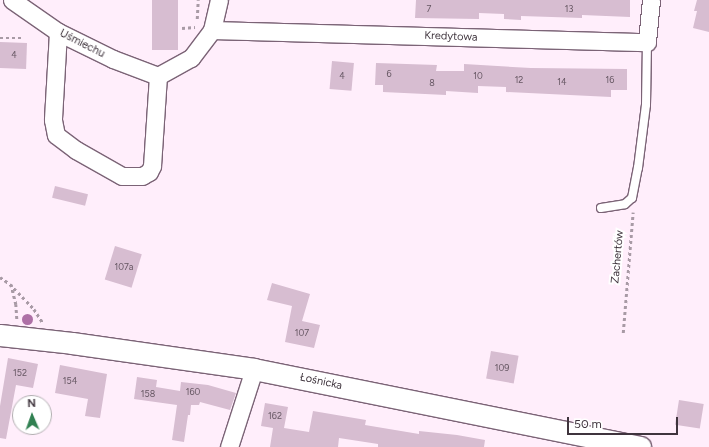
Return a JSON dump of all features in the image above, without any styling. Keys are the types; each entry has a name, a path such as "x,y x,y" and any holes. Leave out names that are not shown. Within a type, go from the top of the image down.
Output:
{"street":[{"name":"Uśmiechu","path":"12,0 58,32 113,59 158,76"},
{"path":"58,32 53,120 56,134 76,150 122,176 142,176 149,172 152,166 158,76 191,58 219,0"},
{"path":"647,42 651,0"},
{"name":"Kredytowa","path":"205,29 647,42"},
{"name":"Łośnicka","path":"8,336 254,369 640,447"},
{"path":"229,447 254,369"}],"lane":[{"path":"601,208 625,204 632,198 646,105 647,42"}],"path":[{"path":"182,28 205,29"},
{"path":"0,38 24,38"},
{"name":"Zachertów","path":"623,333 635,182"},
{"path":"0,277 10,284 34,309 56,342"},
{"path":"8,336 16,304 10,284"}],"building":[{"path":"152,0 178,0 178,50 152,50"},
{"path":"416,0 630,0 630,17 582,15 582,18 521,16 521,20 504,19 504,14 479,13 479,19 415,18"},
{"path":"697,0 709,0 709,32 693,28 697,11 694,11"},
{"path":"0,42 27,43 26,69 0,68"},
{"path":"332,61 354,63 351,91 330,89"},
{"path":"376,63 437,65 436,71 464,71 464,64 531,68 627,69 627,90 611,90 611,97 506,92 506,87 478,86 478,93 446,91 446,95 383,92 383,85 375,85"},
{"path":"55,186 88,194 85,206 52,198"},
{"path":"115,246 142,254 132,288 105,279"},
{"path":"272,283 310,294 302,321 320,325 314,348 285,342 292,306 267,300"},
{"path":"491,351 519,356 514,383 486,379"},
{"path":"8,358 38,364 33,388 16,385 14,395 12,395 12,407 6,439 0,438 0,406"},
{"path":"60,365 107,374 100,418 85,416 88,399 55,393"},
{"path":"137,377 157,380 156,387 180,391 181,382 208,385 236,393 230,410 200,402 199,405 191,405 184,442 172,440 177,405 134,399"},
{"path":"679,400 704,404 700,429 675,425"},
{"path":"265,403 288,407 284,428 309,432 313,411 366,420 365,425 419,434 419,431 485,440 484,447 378,447 378,444 339,438 338,447 270,447 273,428 261,426"}]}
